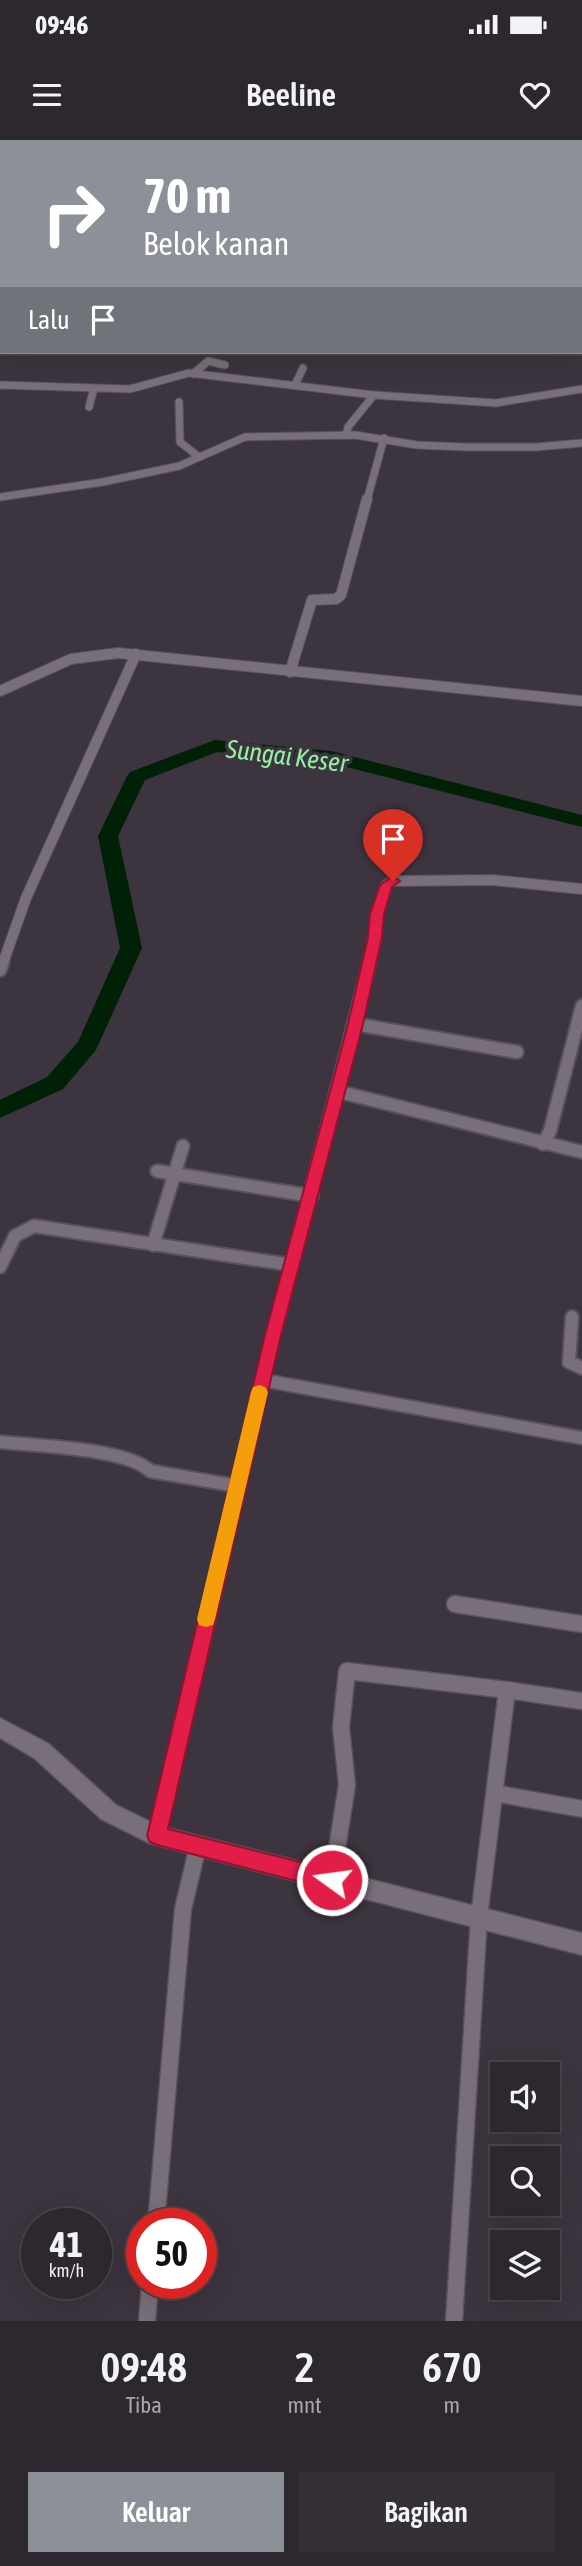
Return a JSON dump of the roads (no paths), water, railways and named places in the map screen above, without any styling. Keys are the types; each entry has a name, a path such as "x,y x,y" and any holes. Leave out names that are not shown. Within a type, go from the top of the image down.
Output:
{"main road":[{"path":"0,1728 47,1752 95,1802 118,1819 157,1836 582,1944"}],"street":[{"path":"194,373 208,361 225,365"},
{"path":"295,386 303,368"},
{"path":"0,385 137,388 194,373 373,396 504,402 582,389"},
{"path":"89,407 94,388"},
{"path":"346,435 348,427 373,396"},
{"path":"179,402 180,442 200,457"},
{"path":"0,497 146,474 200,457 244,437 346,435 425,446 536,447 582,443"},
{"path":"290,672 312,600 336,599 341,595 383,439"},
{"path":"0,691 47,667 82,654 136,654 582,701"},
{"path":"0,970 26,898 136,654"},
{"path":"157,1836 262,1380 312,1196 386,885 390,882 492,880 582,889"},
{"path":"542,1144 550,1131 582,1006"},
{"path":"355,1024 517,1052"},
{"path":"336,1091 582,1153"},
{"path":"153,1245 183,1146"},
{"path":"157,1171 312,1196"},
{"path":"0,1267 13,1237 21,1229 34,1226 292,1265"},
{"path":"572,1317 569,1362 582,1368"},
{"path":"262,1380 582,1438"},
{"path":"0,1442 109,1454 143,1464 150,1471 237,1486"},
{"path":"455,1604 582,1624"},
{"path":"332,1880 347,1785 346,1754 341,1727 347,1671 582,1701"},
{"path":"454,2321 479,1917 507,1690"},
{"path":"494,1793 582,1809"},
{"path":"157,2208 183,1909 198,1846"},
{"path":"147,2321 149,2299"}],"waterway":[{"name":"Sungai Keser","path":"0,1110 55,1083 88,1045 131,948 108,836 137,776 215,746 331,757 582,821"}]}
